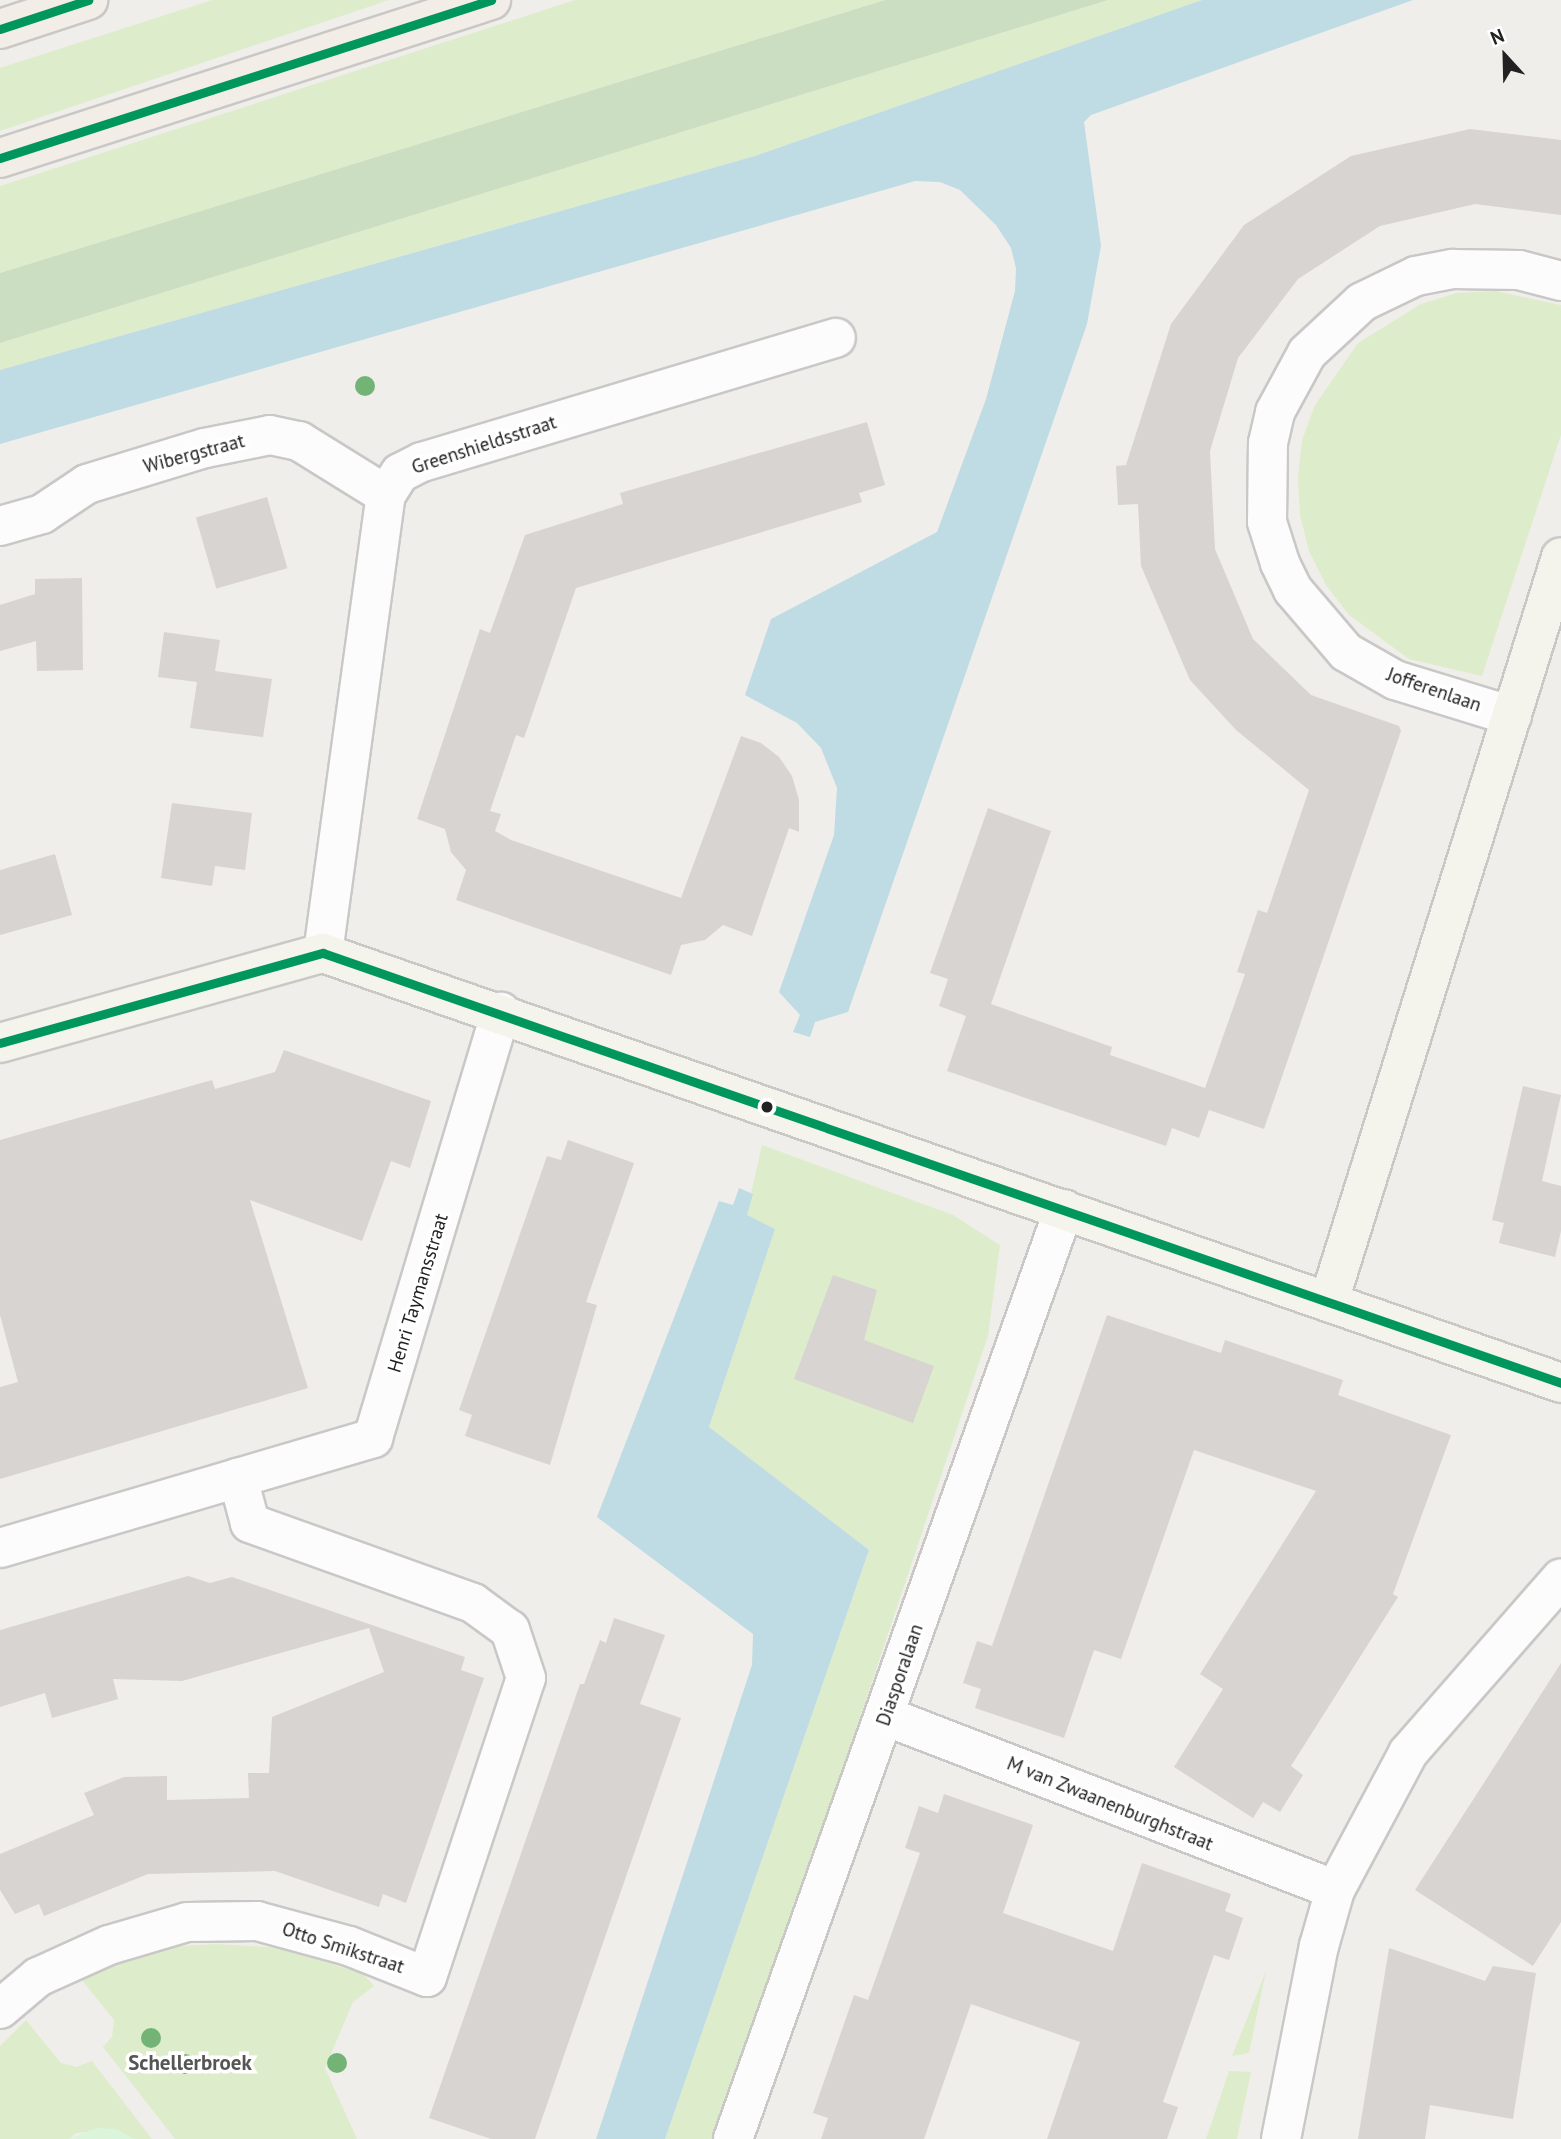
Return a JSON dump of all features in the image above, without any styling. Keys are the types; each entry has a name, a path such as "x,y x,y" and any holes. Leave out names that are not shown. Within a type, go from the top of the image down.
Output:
{"main road":[{"path":"0,29 88,0"},
{"path":"0,158 491,0"}],"street":[{"name":"Jofferenlaan","path":"1512,716 1395,680 1346,652 1293,590 1280,563 1267,522 1268,443 1275,412 1307,353 1362,302 1416,276 1453,269 1519,270 1561,281"},
{"name":"Greenshieldsstraat","path":"386,495 400,473 422,462 836,338"},
{"name":"Wibergstraat","path":"0,526 42,514 87,484 205,448 270,435 299,441 386,495"},
{"path":"323,953 386,495"},
{"path":"1329,1301 1561,557"},
{"path":"0,1043 323,953 501,1012 1561,1383"},
{"name":"Henri Taymansstraat","path":"0,1548 373,1438 501,1012"},
{"name":"Diasporalaan","path":"733,2139 886,1716 1064,1209"},
{"name":"Otto Smikstraat","path":"0,2009 38,1977 109,1945 187,1922 257,1921 349,1946 427,1977 526,1678 510,1630 473,1603 250,1524 238,1478"},
{"path":"1281,2139 1319,1946 1335,1890 1408,1752 1561,1577"},
{"name":"M van Zwaanenburghstraat","path":"886,1716 1335,1890"}],"green space":[{"path":"212,0 389,0 0,131 0,68"},
{"path":"575,0 885,0 0,273 0,186"},
{"path":"885,0 1108,0 0,343 0,273"},
{"path":"1108,0 1202,0 755,156 0,370 0,343"},
{"path":"1495,291 1561,305 1561,435 1482,676 1409,659 1349,615 1326,585 1309,551 1300,515 1298,477 1302,440 1315,405 1358,343 1421,304 1457,293"},
{"path":"762,1145 953,1215 1000,1245 988,1336 791,1923 711,2139 665,2139 869,1550 709,1427 775,1229 746,1215"},
{"path":"216,1944 282,1948 363,1974 374,1986 353,2002 325,2068 357,2139 175,2139 103,2047 112,2037 114,2020 81,1979 121,1960 165,1947"},
{"path":"1266,1971 1249,2053 1232,2056"},
{"path":"26,2020 61,2063 77,2067 92,2061 152,2139 134,2139 116,2129 76,2133 69,2139 0,2139 0,2046"},
{"path":"1229,2071 1251,2072 1237,2139 1206,2139"},
{"path":"96,2128 116,2129 134,2139 69,2139"}],"water":[{"path":"1202,0 1413,0 1091,115 1084,122 1101,246 1087,324 848,1012 815,1022 810,1037 793,1032 800,1015 779,992 834,835 837,788 821,748 797,723 745,695 771,619 937,532 986,399 1015,291 1016,268 1011,248 996,225 960,190 940,182 915,181 0,444 0,370 755,156"},
{"path":"739,1188 753,1194 747,1215 775,1229 709,1427 869,1550 665,2139 596,2139 752,1665 753,1634 597,1517 719,1201 733,1205"}],"building":[{"path":"1470,129 1561,140 1561,215 1475,204 1380,226 1298,279 1238,358 1210,451 1215,549 1253,639 1311,695 1399,726 1401,731 1264,1129 1209,1110 1199,1138 1172,1128 1166,1146 947,1071 966,1016 939,1006 948,979 930,973 988,808 1051,831 991,1004 1112,1047 1110,1055 1205,1088 1245,974 1237,972 1258,910 1267,913 1309,790 1236,730 1190,680 1141,566 1138,504 1118,505 1116,466 1126,465 1171,324 1244,225 1351,156"},
{"path":"867,422 885,485 859,493 862,502 576,588 524,738 516,735 490,811 501,814 495,831 511,840 681,898 741,736 761,743 779,757 792,776 799,800 799,832 789,828 752,936 723,925 705,940 681,945 671,975 456,900 466,870 451,852 445,829 417,819 480,629 490,633 525,535 623,504 620,493"},
{"path":"267,497 287,568 216,589 196,517"},
{"path":"82,578 83,670 37,671 36,641 0,651 0,605 35,594 35,579"},
{"path":"164,632 220,640 215,671 272,679 263,737 190,728 197,682 158,677"},
{"path":"172,803 252,813 245,870 215,866 212,886 161,878"},
{"path":"55,854 72,915 0,935 0,870"},
{"path":"284,1050 431,1101 410,1168 391,1161 362,1241 250,1200 308,1388 0,1479 0,1387 18,1382 0,1315 0,1140 212,1080 215,1089 275,1072"},
{"path":"1523,1086 1561,1095 1542,1181 1561,1186 1561,1231 1555,1257 1499,1243 1504,1223 1492,1220"},
{"path":"568,1140 634,1163 586,1302 597,1305 550,1465 465,1436 472,1415 459,1410 547,1156 561,1160"},
{"path":"833,1275 877,1290 864,1340 934,1366 913,1423 794,1379"},
{"path":"1107,1315 1221,1353 1225,1340 1343,1380 1338,1395 1451,1435 1393,1594 1398,1597 1291,1766 1303,1775 1280,1812 1263,1802 1253,1818 1174,1767 1223,1689 1200,1674 1316,1491 1194,1450 1121,1659 1094,1650 1064,1738 975,1708 981,1689 963,1683 977,1641 992,1646"},
{"path":"188,1576 210,1583 232,1577 465,1657 461,1670 484,1678 406,1903 383,1894 379,1907 275,1871 148,1874 44,1916 39,1904 15,1914 0,1890 0,1854 94,1815 84,1793 124,1777 167,1776 167,1800 249,1798 248,1773 269,1773 272,1717 384,1672 369,1628 182,1681 113,1679 118,1699 52,1718 45,1693 0,1707 0,1630"},
{"path":"614,1618 665,1635 640,1704 681,1718 535,2139 491,2139 429,2118 580,1684 584,1684 600,1640 606,1643"},
{"path":"1561,1663 1561,1922 1533,1966 1415,1890"},
{"path":"944,1794 1033,1825 1003,1913 1113,1951 1142,1863 1231,1894 1225,1911 1243,1918 1229,1960 1214,1955 1163,2102 1178,2107 1167,2139 1047,2139 1080,2042 971,2004 924,2139 821,2139 828,2118 813,2113 854,1995 868,2000 920,1853 905,1848 919,1806 938,1813"},
{"path":"1389,1948 1485,1981 1493,1966 1536,1973 1513,2119 1430,2105 1425,2139 1358,2139"}],"transit line":[{"path":"0,29 88,0"},
{"path":"0,158 491,0"},
{"path":"0,1043 323,953 1561,1383"}],"district":[{"name":"Schellerbroek","path":"190,2063"}]}
